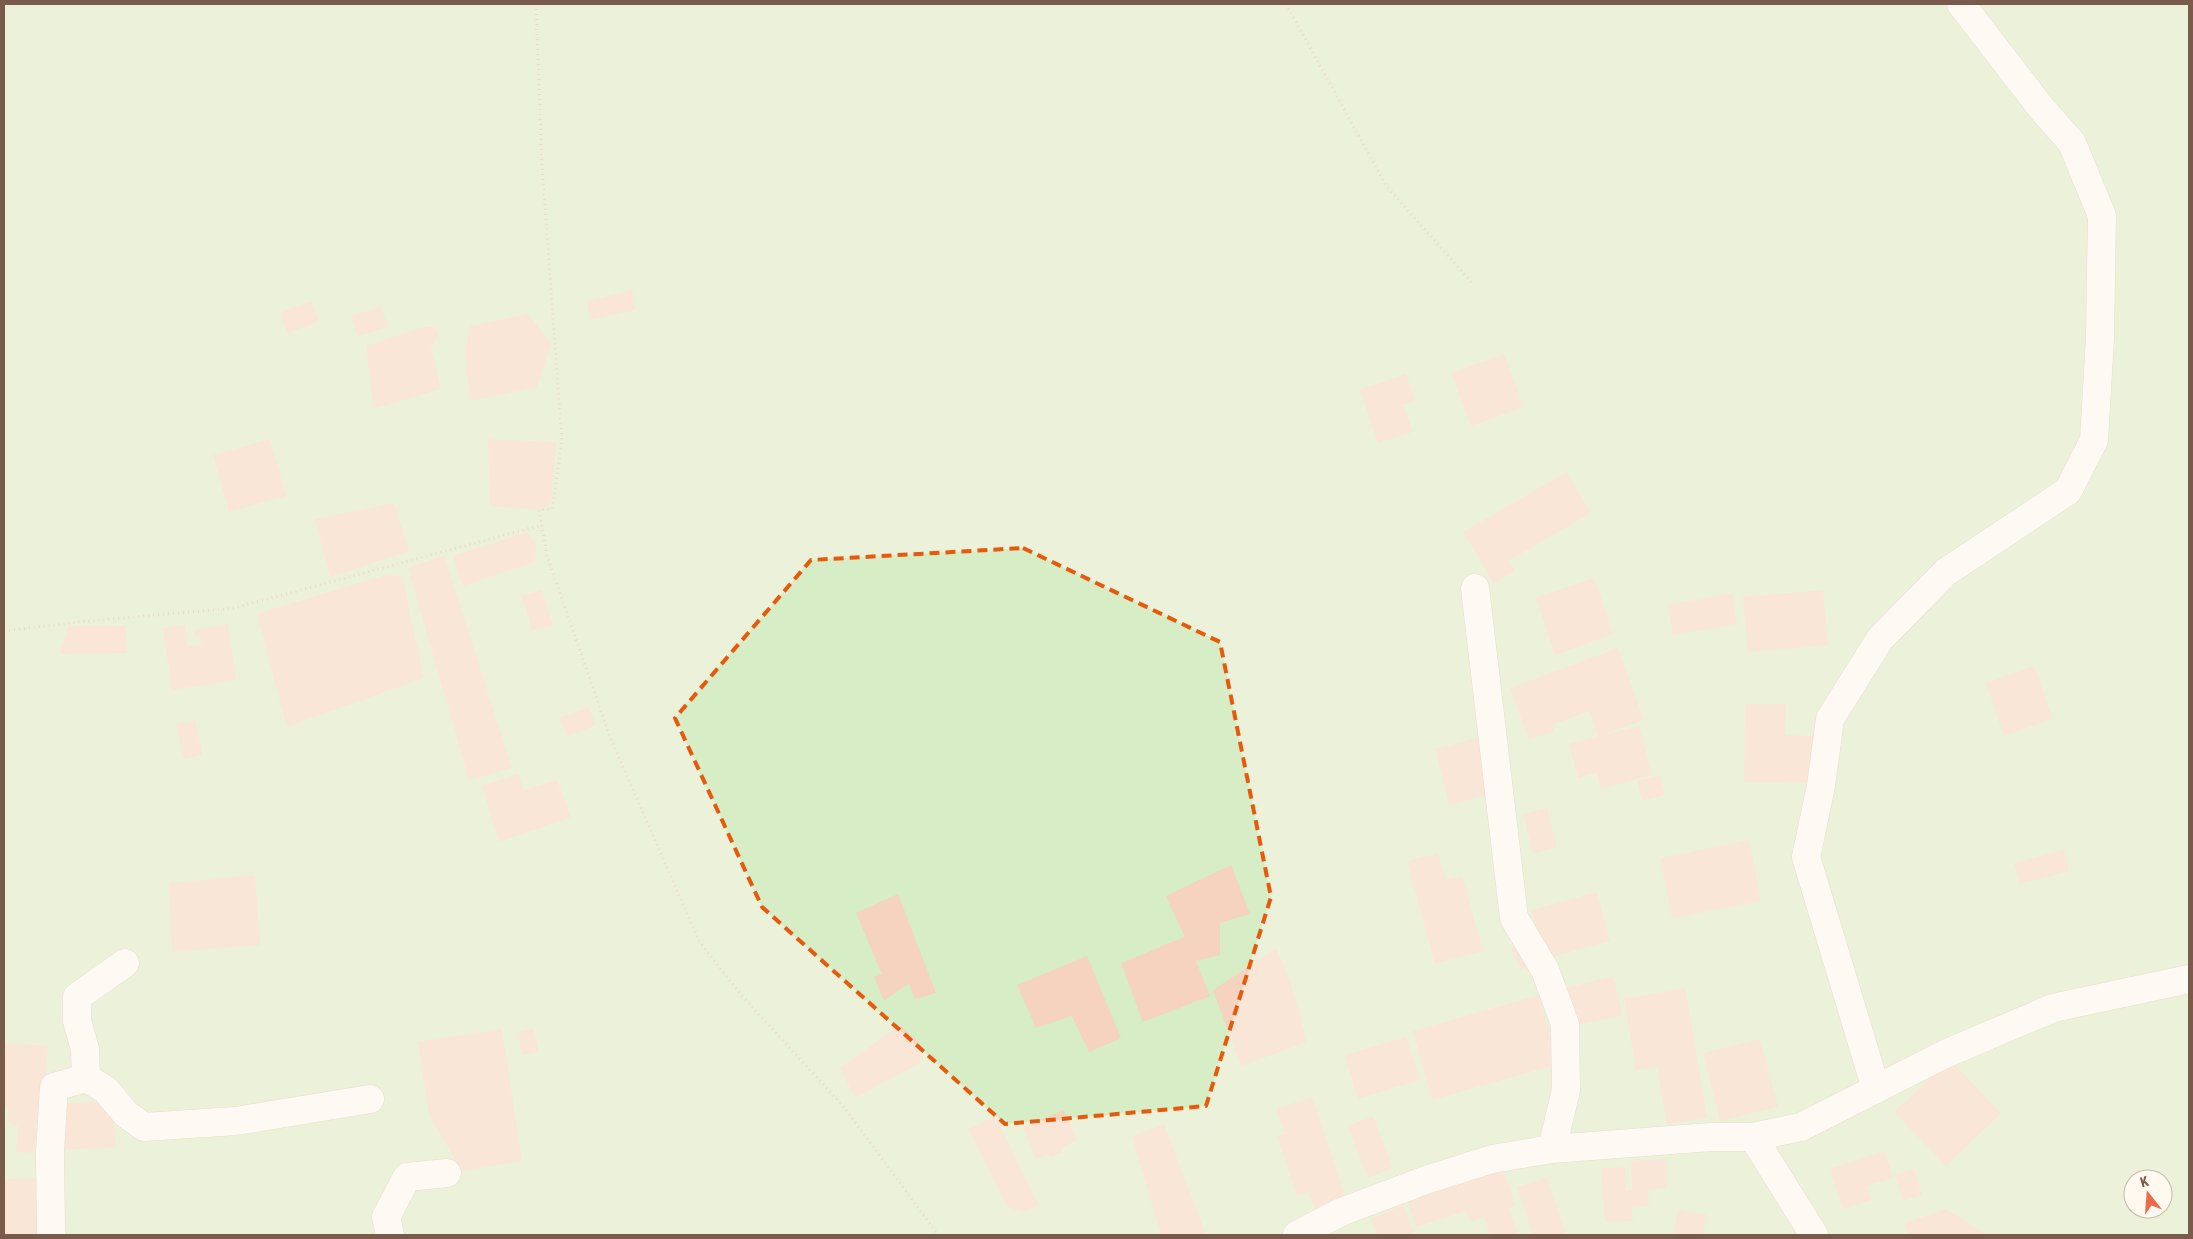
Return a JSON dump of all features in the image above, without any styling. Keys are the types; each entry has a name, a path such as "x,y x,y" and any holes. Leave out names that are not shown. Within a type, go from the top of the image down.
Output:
{"street":[{"path":"1876,1089 1806,857 1820,786 1830,719 1880,639 1946,572 2068,491 2094,440 2100,338 2102,216 2072,144 1961,4"},
{"path":"1475,588 1514,918 1545,970 1565,1024 1566,1090 1552,1149"},
{"path":"86,1078 85,1048 77,1021 77,997 126,963"},
{"path":"1297,1235 1341,1212 1426,1180 1492,1159 1552,1149 1711,1137 1753,1138 1801,1127 1946,1054 2053,1008 2189,979"},
{"path":"51,1235 50,1152 54,1087 86,1078 106,1089 126,1114 144,1127 236,1121 370,1099"},
{"path":"1753,1138 1814,1235"},
{"path":"390,1235 386,1217 407,1177 447,1174"}],"path":[{"path":"536,4 542,166 562,441 552,509 539,510 547,556 610,737 698,941 741,996 844,1107 938,1235"},
{"path":"1286,4 1387,186 1474,285"},
{"path":"4,631 234,608 542,525"}],"highlighted area":[{"path":"1023,548 1220,642 1271,897 1206,1106 1005,1124 762,907 675,718 811,560"}],"green space":[{"path":"4,4 2189,4 2189,1235 4,1235"}],"building":[{"path":"632,290 636,310 590,320 587,301"},
{"path":"311,301 319,322 287,333 280,313"},
{"path":"381,306 388,327 358,337 351,316"},
{"path":"528,314 551,343 537,387 470,401 465,354 470,326"},
{"path":"423,327 435,327 438,334 431,349 441,389 374,409 366,346"},
{"path":"1504,354 1524,407 1471,426 1451,373"},
{"path":"1406,374 1415,401 1403,405 1413,432 1378,443 1360,390"},
{"path":"270,439 286,496 229,512 213,455"},
{"path":"488,439 556,442 551,503 539,510 490,506"},
{"path":"1567,472 1591,513 1508,561 1515,571 1494,583 1463,532"},
{"path":"394,503 409,551 330,577 315,519"},
{"path":"527,532 536,544 535,562 463,586 453,556"},
{"path":"444,555 512,768 469,780 408,568"},
{"path":"385,575 402,576 424,678 287,727 257,614"},
{"path":"1594,578 1613,634 1555,655 1536,598"},
{"path":"542,590 553,626 532,630 522,596"},
{"path":"1823,590 1828,645 1748,652 1743,597"},
{"path":"1732,593 1737,624 1673,635 1668,605"},
{"path":"228,624 236,680 172,690 163,628 185,625 188,647 201,645 200,635 194,636 193,630"},
{"path":"68,626 126,626 127,653 60,654"},
{"path":"1618,648 1644,720 1601,735 1639,726 1652,775 1601,789 1597,773 1578,778 1569,744 1598,736 1589,711 1552,725 1554,731 1529,740 1510,688"},
{"path":"2034,666 2053,719 2004,736 1986,683"},
{"path":"1745,704 1786,704 1785,735 1817,736 1817,783 1744,782"},
{"path":"589,707 596,725 567,737 560,718"},
{"path":"195,720 203,755 184,759 176,724"},
{"path":"1481,737 1495,793 1449,805 1435,749"},
{"path":"518,774 524,790 557,780 571,817 499,842 482,786"},
{"path":"1660,775 1665,795 1642,801 1637,781"},
{"path":"1547,808 1557,847 1533,854 1523,814"},
{"path":"1749,840 1761,901 1672,918 1660,858"},
{"path":"2064,850 2069,871 2020,884 2014,863"},
{"path":"1438,853 1446,880 1462,876 1483,951 1435,964 1407,861"},
{"path":"1231,865 1250,914 1220,923 1220,955 1196,961 1210,996 1143,1022 1121,963 1185,937 1166,896"},
{"path":"255,875 260,945 172,952 169,883"},
{"path":"1597,892 1610,941 1544,959 1531,910"},
{"path":"898,894 936,993 915,999 909,983 884,1001 874,977 882,974 856,913"},
{"path":"1524,941 1535,962 1521,969 1511,948"},
{"path":"1276,949 1290,980 1307,1042 1241,1066 1213,990"},
{"path":"1087,956 1121,1038 1089,1052 1072,1016 1036,1028 1017,985"},
{"path":"1613,976 1623,1015 1576,1026 1566,988"},
{"path":"1685,988 1707,1118 1667,1124 1657,1067 1636,1070 1624,999"},
{"path":"1539,995 1558,1064 1432,1100 1413,1031"},
{"path":"900,1025 919,1043 922,1062 855,1098 840,1068"},
{"path":"533,1028 539,1051 523,1055 517,1032"},
{"path":"502,1029 522,1161 462,1171 429,1115 418,1042"},
{"path":"1406,1037 1420,1080 1358,1099 1345,1055"},
{"path":"1760,1039 1778,1107 1720,1121 1703,1053"},
{"path":"4,1043 48,1046 44,1104 38,1104 34,1153 16,1152 18,1127 7,1121 9,1108 4,1110"},
{"path":"1950,1060 2001,1113 1946,1166 1894,1112"},
{"path":"1312,1097 1347,1202 1316,1213 1309,1192 1297,1196 1277,1136 1285,1134 1276,1109"},
{"path":"113,1101 116,1147 61,1150 58,1104"},
{"path":"1064,1110 1077,1141 1061,1148 1063,1152 1050,1157 1048,1154 1036,1159 1023,1127"},
{"path":"995,1116 1039,1205 1025,1212 1007,1207 968,1129"},
{"path":"1373,1116 1393,1168 1368,1178 1348,1126"},
{"path":"1164,1124 1206,1235 1161,1235 1132,1136"},
{"path":"1885,1151 1893,1178 1867,1186 1871,1200 1843,1209 1830,1169"},
{"path":"1666,1159 1667,1188 1648,1190 1649,1206 1632,1207 1633,1221 1605,1222 1601,1168 1625,1167 1626,1191 1632,1190 1631,1161"},
{"path":"1500,1161 1516,1206 1509,1208 1518,1235 1490,1235 1484,1216 1470,1222 1466,1211 1416,1227 1406,1194"},
{"path":"1914,1169 1922,1195 1903,1201 1895,1175"},
{"path":"1547,1177 1566,1235 1533,1235 1517,1187"},
{"path":"47,1178 48,1235 4,1235 4,1179"},
{"path":"1403,1205 1414,1232 1405,1235 1378,1235 1371,1219"},
{"path":"1678,1209 1707,1215 1703,1235 1673,1235"},
{"path":"1946,1209 1987,1235 1909,1235 1905,1223"}]}
